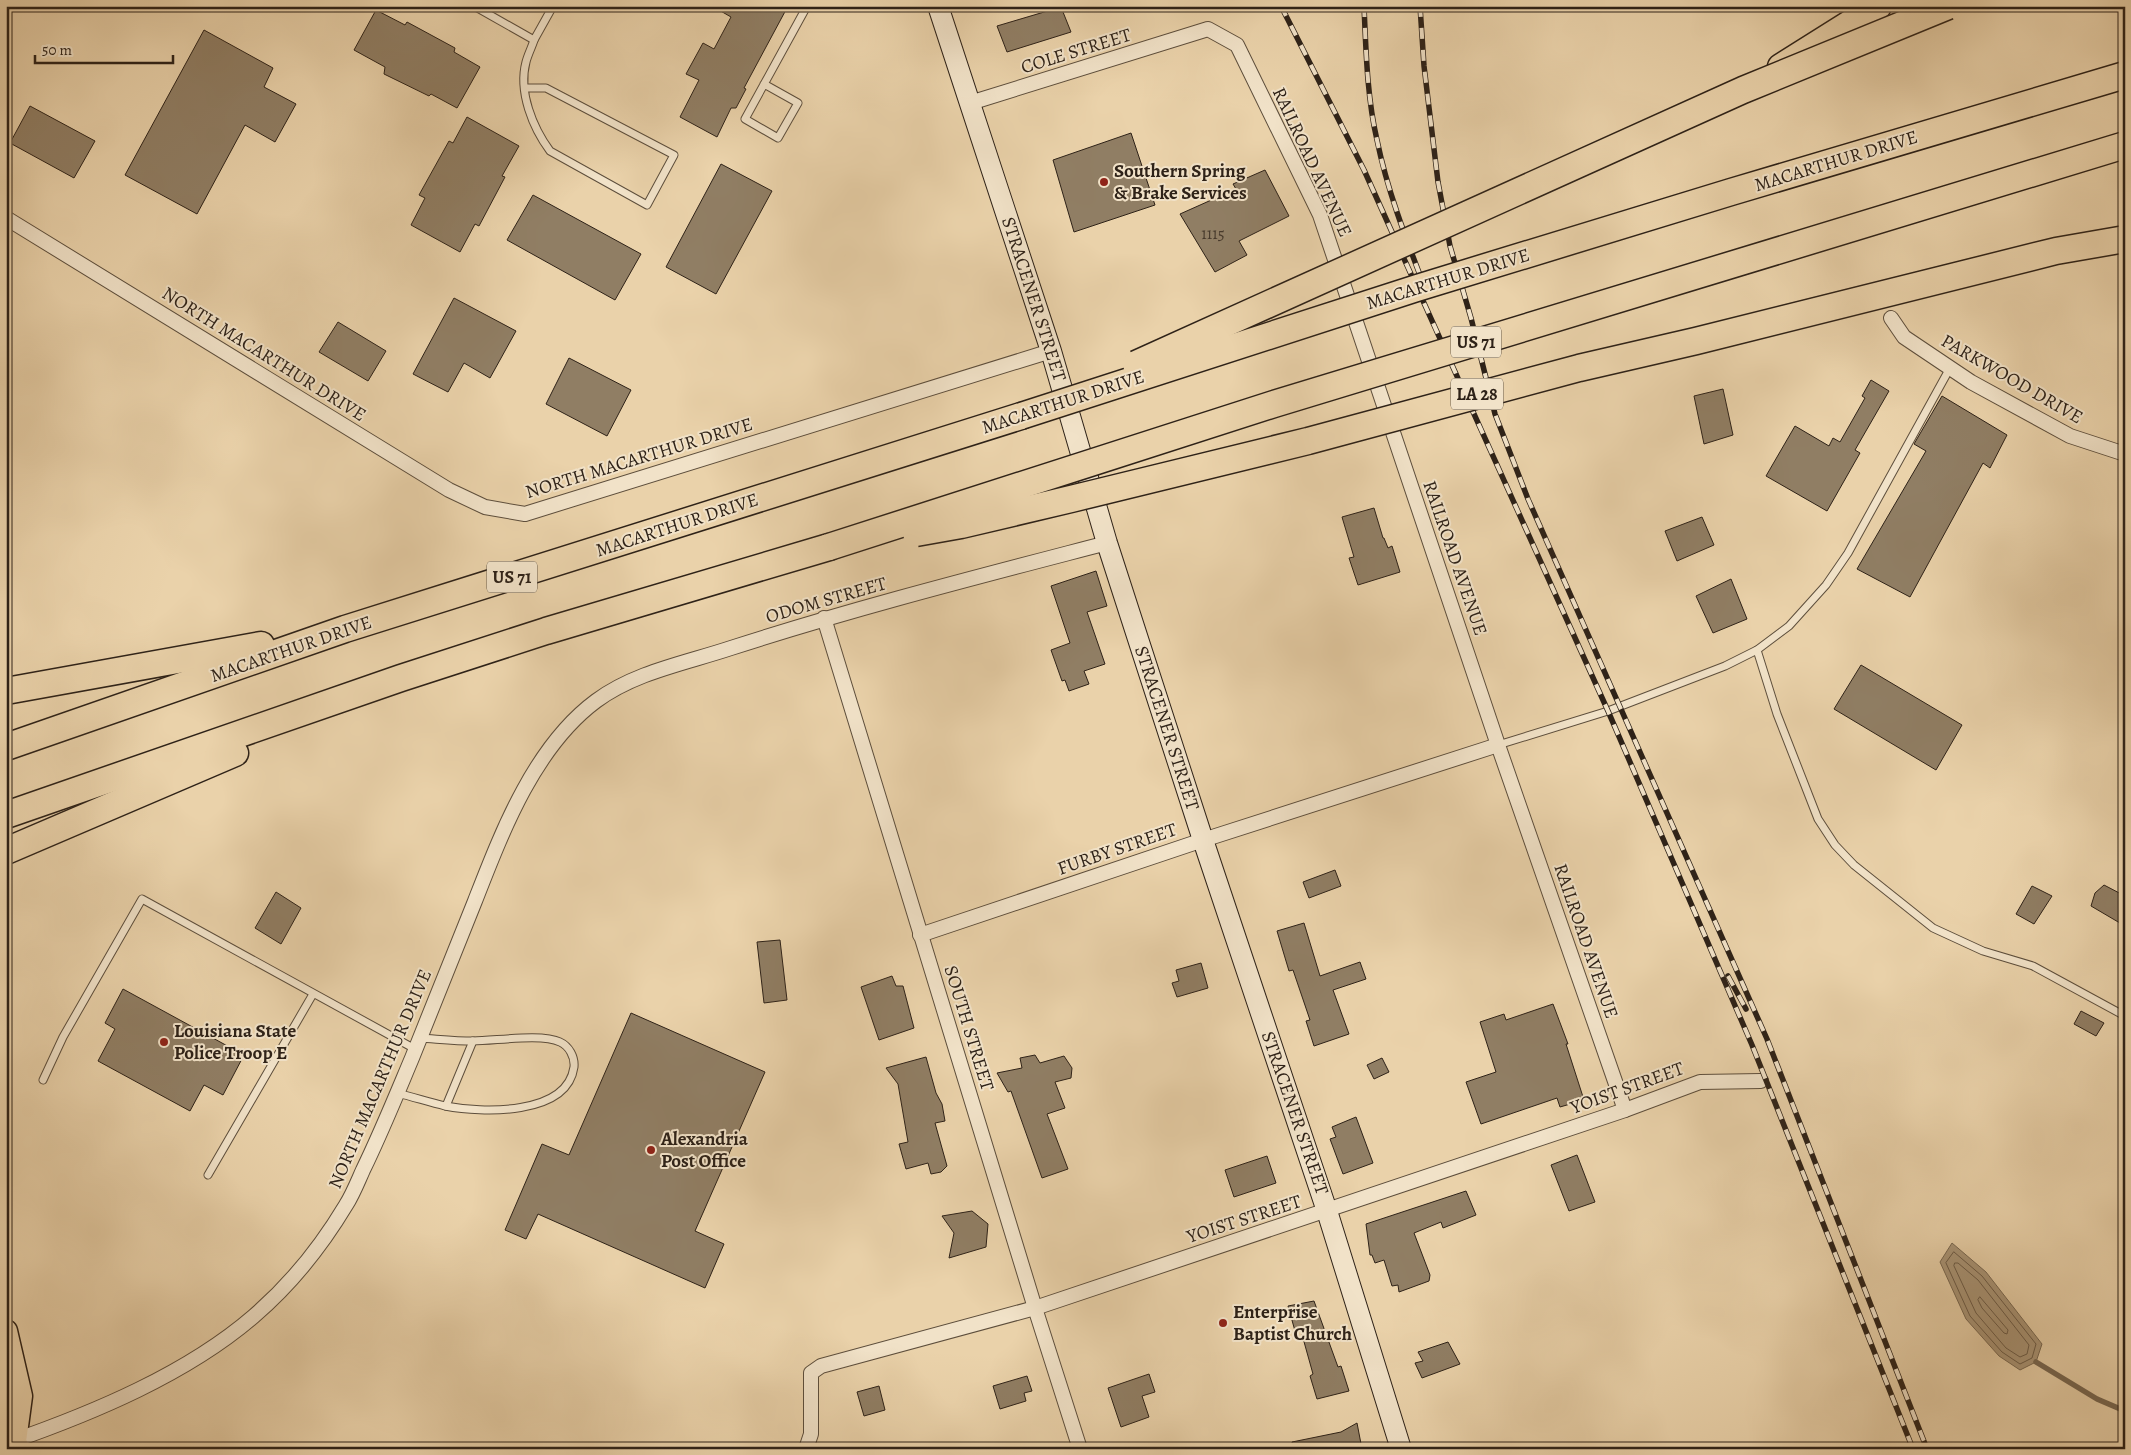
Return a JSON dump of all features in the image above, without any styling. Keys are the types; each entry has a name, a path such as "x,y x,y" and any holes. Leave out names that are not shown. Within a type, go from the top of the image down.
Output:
{"highway":[{"path":"1743,90 1878,6"},
{"path":"1022,416 1743,90 1948,6"},
{"name":"MACARTHUR DRIVE","path":"6,747 345,629 1022,416 1436,282 2125,75"},
{"name":"US 71","path":"6,815 401,678 546,631 829,547 1274,404 2125,145"},
{"name":"LA 28","path":"829,547 970,523 1308,441 1579,368 1762,325 2056,251 2125,239"},
{"path":"6,691 345,629"},
{"path":"6,851 255,745 401,678"}],"main road":[{"path":"6,1331 21,1396 11,1441"}],"street":[{"name":"STRACENER STREET","path":"938,6 1051,351 1107,543 1203,840 1327,1211 1401,1449"},
{"name":"COLE STREET","path":"970,103 1208,29 1220,34"},
{"name":"RAILROAD AVENUE","path":"1220,34 1237,45 1320,215 1498,745 1624,1110"},
{"name":"NORTH MACARTHUR DRIVE","path":"6,218 450,490 485,507 525,514 1051,351"},
{"name":"PARKWOOD DRIVE","path":"1891,318 1904,337 1971,382 2070,436 2125,454"},
{"name":"ODOM STREET","path":"571,725 594,702 626,682 824,618 1107,543"},
{"name":"SOUTH STREET","path":"824,618 1034,1308 1080,1449"},
{"name":"NORTH MACARTHUR DRIVE","path":"11,1441 164,1378 206,1352 253,1317 292,1278 319,1244 347,1203 380,1136 494,854 541,759 571,725"},
{"name":"FURBY STREET","path":"920,934 1498,745"},
{"name":"YOIST STREET","path":"806,1449 811,1434 811,1373 821,1366 1034,1308 1327,1211 1624,1110 1700,1082 1761,1081"}],"lane":[{"path":"474,6 534,40"},
{"path":"525,88 546,88 674,155 647,205 550,152 539,137 528,110 525,88 525,63 534,40 553,6"},
{"path":"764,84 798,103 778,138 745,119 764,84 807,6"},
{"path":"1498,745 1608,711 1725,666 1757,650 1789,626 1826,585 1848,553 1950,368"},
{"path":"1757,650 1777,714 1818,819 1835,845 1854,866 1933,928 1984,951 2033,966 2125,1016"},
{"path":"43,1080 63,1037 142,899 313,994 418,1044 547,1038 561,1042 572,1052 574,1063 572,1078 561,1092 543,1103 492,1111 446,1106 397,1093"},
{"path":"208,1175 313,994"},
{"path":"446,1106 473,1042"}],"water":[{"path":"1952,1243 1986,1272 2042,1344 2036,1362 2020,1370 1999,1356 1966,1319 1940,1262"}],"building":[{"path":"712,6 788,6 744,88 746,89 736,108 731,108 717,137 680,117 699,80 686,74 703,43 714,49 731,17"},
{"path":"1061,7 1071,32 1007,52 997,26"},
{"path":"376,10 405,25 407,22 455,48 454,52 480,67 457,108 431,94 429,96 384,74 385,67 354,50"},
{"path":"204,30 273,68 264,87 296,104 275,142 245,125 197,214 125,175"},
{"path":"30,106 95,141 74,178 10,143"},
{"path":"467,117 519,146 502,176 505,177 479,226 475,224 460,252 411,225 425,198 419,195 449,141 453,143"},
{"name":"Southern Spring & Brake Services","path":"1131,133 1155,205 1074,232 1053,160"},
{"path":"721,164 772,191 716,294 666,267"},
{"path":"1265,170 1289,216 1239,241 1247,255 1215,272 1180,214 1236,189 1233,184"},
{"path":"533,195 641,254 615,300 507,240"},
{"path":"454,298 516,331 490,378 464,363 448,392 413,374"},
{"path":"338,322 386,351 368,381 319,352"},
{"path":"569,358 631,390 607,436 546,404"},
{"path":"1871,380 1889,391 1855,450 1860,453 1827,511 1766,476 1795,426 1829,446 1833,438 1840,442 1865,398 1862,396"},
{"path":"1723,389 1733,435 1704,444 1694,396"},
{"path":"1942,396 2007,435 1990,468 1983,463 1910,597 1857,569 1926,451 1914,444"},
{"path":"1374,508 1383,538 1388,548 1392,546 1400,572 1358,585 1349,558 1354,557 1342,517"},
{"path":"1702,517 1714,545 1677,561 1665,531"},
{"path":"1096,571 1107,606 1087,612 1105,664 1084,671 1089,684 1069,691 1065,680 1062,681 1051,650 1070,643 1051,586"},
{"path":"1731,579 1747,619 1713,633 1696,596"},
{"path":"1861,665 1962,725 1936,770 1834,709"},
{"path":"1335,870 1341,886 1309,898 1303,882"},
{"path":"2104,885 2125,896 2125,926 2091,906 2095,893"},
{"path":"2032,886 2052,896 2034,924 2016,914"},
{"path":"276,892 301,908 281,944 255,928"},
{"path":"1304,923 1320,976 1360,962 1366,979 1333,990 1349,1034 1314,1046 1306,1021 1310,1020 1293,970 1289,971 1277,931"},
{"path":"780,940 787,1000 764,1003 757,942"},
{"path":"1201,963 1208,988 1177,997 1172,983 1179,981 1176,970"},
{"path":"892,976 896,986 903,986 914,1028 879,1040 861,987"},
{"name":"Louisiana State Police Troop E","path":"123,989 244,1055 223,1095 204,1085 190,1111 98,1061 115,1029 105,1023"},
{"path":"1553,1004 1568,1044 1566,1044 1584,1100 1560,1107 1557,1098 1481,1124 1466,1082 1496,1072 1480,1022 1504,1014 1506,1020"},
{"path":"2081,1011 2104,1023 2096,1036 2074,1024"},
{"name":"Alexandria Post Office","path":"631,1013 765,1072 695,1231 724,1244 705,1288 538,1214 526,1239 505,1230 542,1144 569,1155"},
{"path":"1035,1055 1040,1063 1064,1056 1072,1068 1071,1078 1055,1082 1065,1108 1047,1114 1068,1169 1042,1178 1011,1091 1008,1092 997,1073 1022,1068 1020,1058"},
{"path":"926,1057 936,1093 942,1104 945,1121 935,1123 947,1166 941,1172 931,1174 928,1163 906,1169 899,1144 908,1142 898,1084 886,1068"},
{"path":"1382,1058 1389,1072 1374,1079 1367,1065"},
{"path":"1356,1117 1373,1163 1343,1174 1330,1139 1336,1137 1332,1127"},
{"path":"1577,1155 1595,1202 1569,1211 1551,1165"},
{"path":"1267,1156 1276,1183 1234,1197 1225,1170"},
{"path":"1466,1191 1476,1215 1443,1228 1441,1222 1414,1233 1430,1275 1429,1281 1399,1292 1398,1285 1392,1286 1384,1260 1375,1263 1372,1255 1370,1255 1366,1224"},
{"path":"972,1211 988,1224 986,1247 949,1258 954,1233 942,1216"},
{"path":"1314,1301 1338,1367 1341,1366 1349,1391 1317,1399 1310,1376 1313,1374 1301,1331 1295,1331 1288,1306"},
{"path":"1448,1342 1460,1364 1422,1378 1415,1363 1423,1361 1418,1352"},
{"path":"1149,1374 1155,1392 1142,1396 1149,1417 1121,1427 1108,1388"},
{"path":"1027,1376 1032,1391 1024,1393 1026,1401 1000,1409 993,1386"},
{"path":"879,1386 885,1410 864,1416 857,1392"},
{"path":"1357,1423 1362,1449 1293,1449 1292,1442 1341,1432"}],"waterway":[{"path":"2036,1362 2097,1399 2125,1411"}],"railway":[{"path":"1281,6 1364,170 1608,711 1752,1045 1913,1449"},
{"path":"1364,6 1369,91 1377,140 1391,194 1423,283"},
{"path":"1420,6 1424,66 1438,182 1450,246 1471,318 1495,414 1528,499 1767,1039 1927,1449"},
{"path":"1728,976 1746,1009"}],"place":[{"name":"Southern Spring & Brake Services","path":"1104,182"},
{"name":"Louisiana State Police Troop E","path":"164,1042"},
{"name":"Alexandria Post Office","path":"651,1150"},
{"name":"Enterprise Baptist Church","path":"1223,1323"}]}
